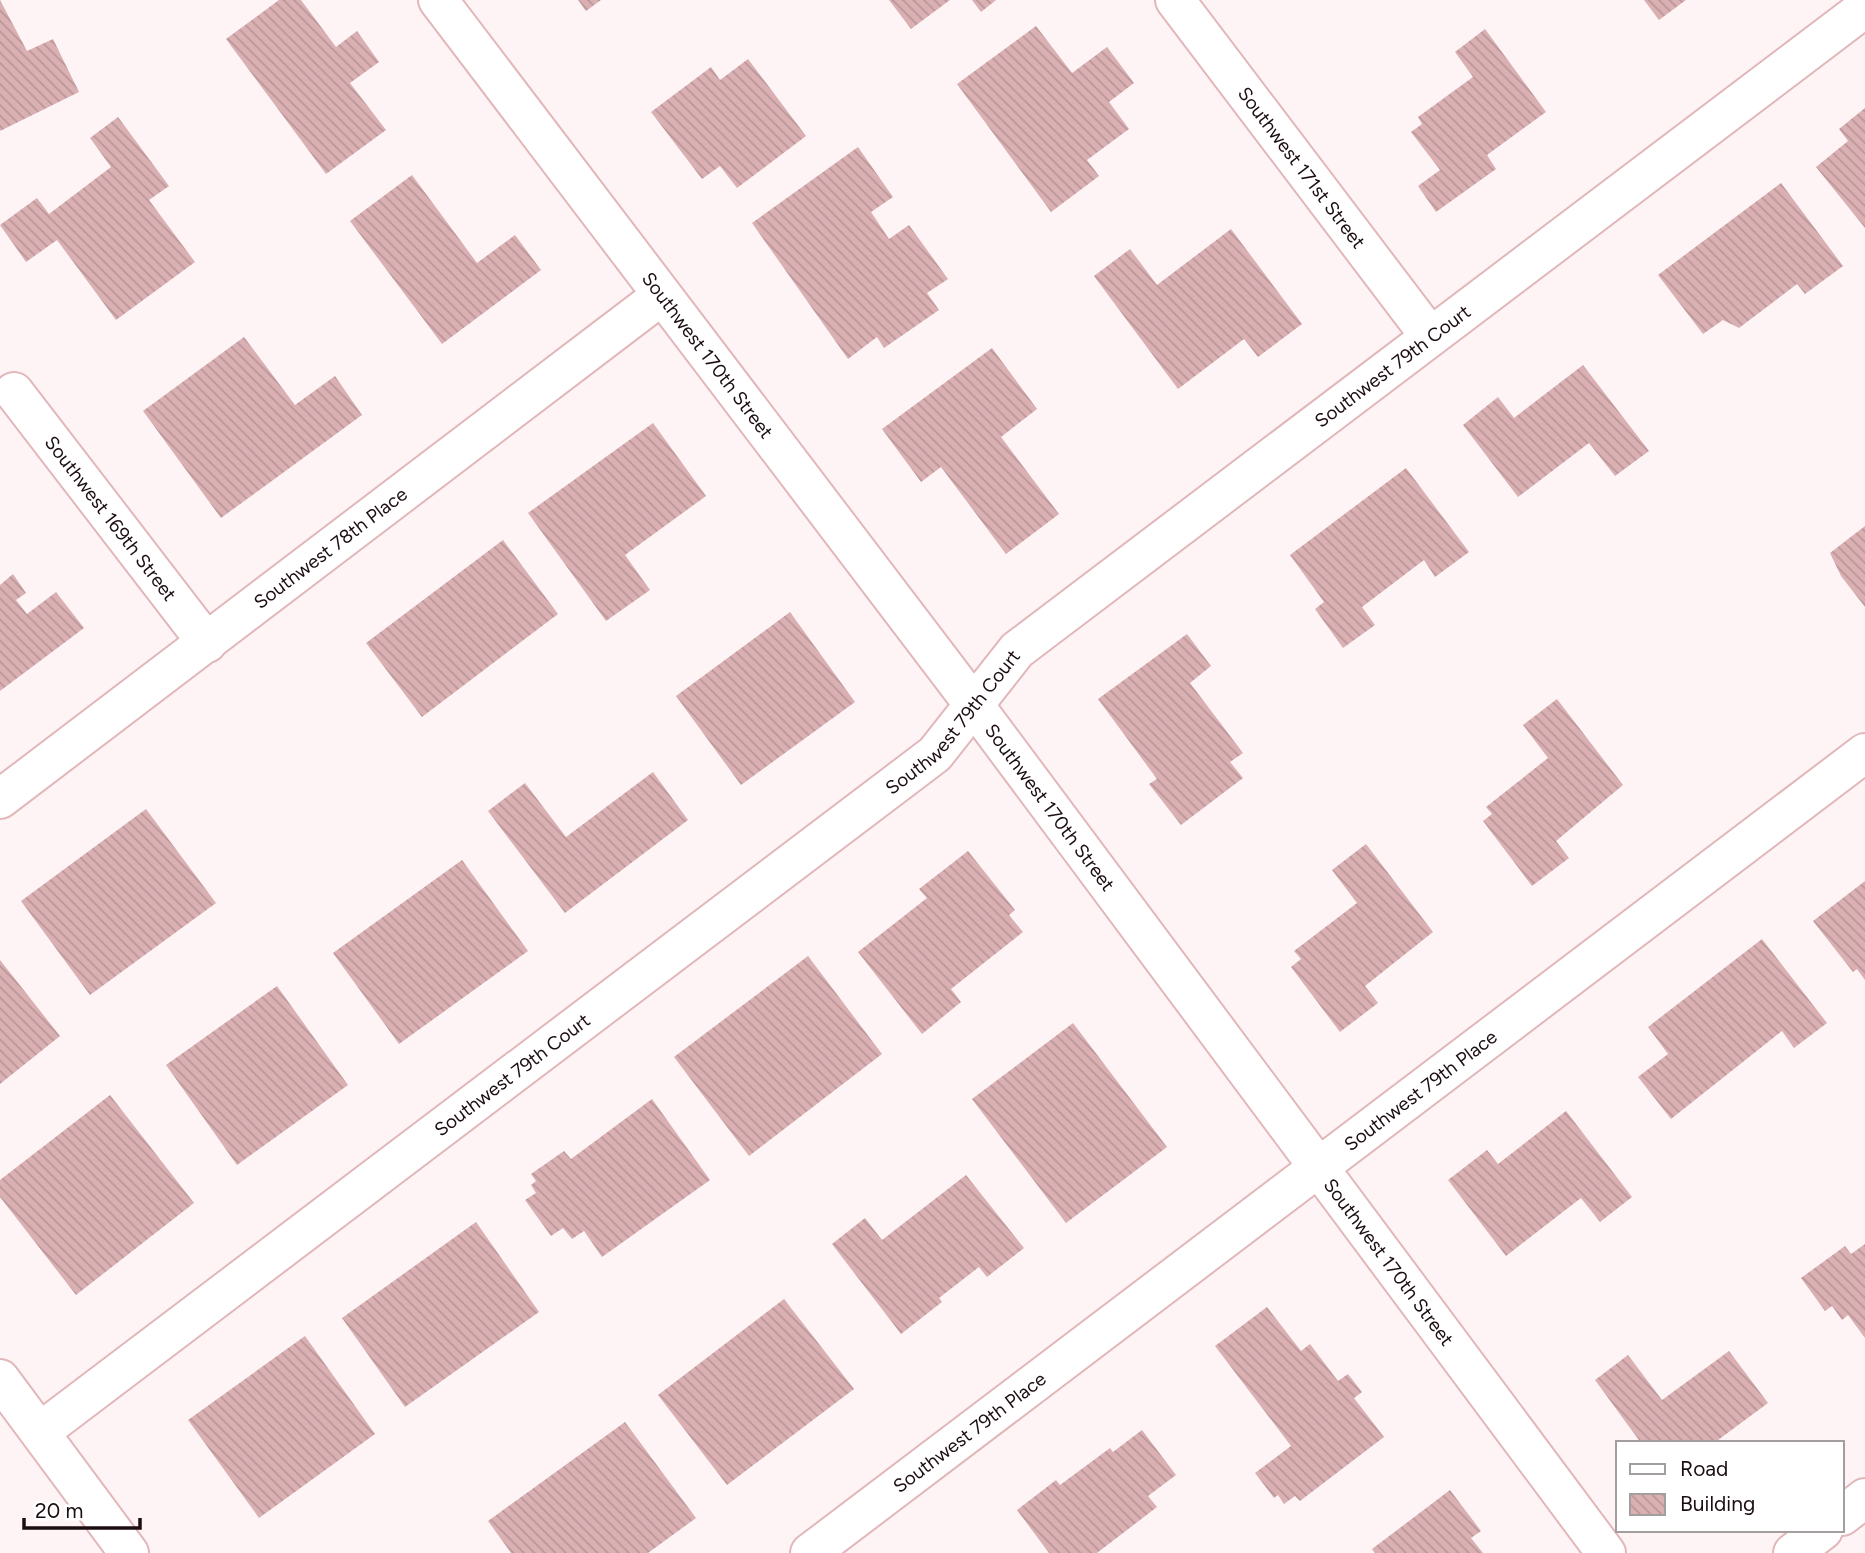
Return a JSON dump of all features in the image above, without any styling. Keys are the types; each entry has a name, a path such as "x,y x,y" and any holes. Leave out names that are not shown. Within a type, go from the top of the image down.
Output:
{"street":[{"name":"Southwest 170th Street","path":"438,0 974,705 1321,1167 1364,1230 1606,1553"},
{"name":"Southwest 171st Street","path":"1175,0 1429,335"},
{"name":"Southwest 79th Court","path":"40,1433 935,754 1017,650 1429,335 1865,8"},
{"name":"Southwest 78th Place","path":"0,799 661,296"},
{"name":"Southwest 169th Street","path":"14,392 207,643"},
{"name":"Southwest 79th Place","path":"810,1553 1865,753"},
{"path":"0,1379 130,1553"},
{"path":"1844,1514 1865,1498"},
{"path":"1793,1553 1820,1532"}],"building":[{"path":"0,0 27,51 53,39 79,92 0,131"},
{"path":"279,0 301,0 336,47 357,31 379,62 350,83 386,130 326,174 226,39"},
{"path":"578,0 601,0 586,11"},
{"path":"889,0 950,0 911,29"},
{"path":"972,0 996,0 981,12"},
{"path":"1644,0 1686,0 1659,20"},
{"path":"1036,26 1072,73 1107,47 1134,83 1109,102 1129,129 1087,160 1099,176 1051,212 957,84"},
{"path":"1485,29 1546,112 1487,155 1496,169 1436,212 1418,186 1440,170 1411,132 1422,124 1418,117 1473,77 1455,52"},
{"path":"748,59 806,136 737,188 720,166 702,179 651,112 711,67 720,80"},
{"path":"1865,108 1865,228 1816,167 1848,141 1839,129"},
{"path":"118,117 169,186 149,200 195,262 116,320 57,240 26,262 0,225 37,198 49,214 111,167 90,138"},
{"path":"858,147 893,197 871,212 889,239 909,225 948,279 927,293 939,310 884,348 877,337 848,359 752,223"},
{"path":"412,175 477,263 515,235 541,270 442,344 350,221"},
{"path":"1781,183 1843,266 1805,294 1797,284 1739,328 1723,320 1703,334 1658,275"},
{"path":"1231,229 1302,324 1258,357 1244,339 1178,389 1094,276 1130,249 1157,285"},
{"path":"244,337 295,405 335,376 362,415 221,518 143,411"},
{"path":"992,348 1037,409 1001,437 1059,514 1006,554 941,467 921,482 882,429"},
{"path":"1583,365 1649,451 1615,476 1589,443 1518,497 1463,425 1498,397 1514,418"},
{"path":"653,423 706,496 625,555 650,590 606,621 528,513"},
{"path":"1406,468 1469,552 1435,577 1424,560 1362,607 1375,625 1343,648 1315,609 1324,602 1290,555"},
{"path":"1865,526 1865,607 1841,576 1830,553"},
{"path":"503,540 558,614 422,717 366,643"},
{"path":"13,574 26,593 16,600 27,614 56,592 84,628 0,691 0,585"},
{"path":"790,612 855,702 741,785 676,696"},
{"path":"1187,634 1211,666 1190,683 1243,753 1230,762 1243,778 1181,825 1149,784 1157,779 1098,699"},
{"path":"1557,699 1623,785 1556,841 1569,858 1532,886 1483,821 1492,814 1486,807 1548,758 1523,725"},
{"path":"653,772 688,820 565,913 488,811 525,783 566,837"},
{"path":"146,809 216,903 90,995 21,901"},
{"path":"1366,844 1433,932 1365,986 1378,1003 1340,1032 1291,967 1301,959 1294,951 1357,903 1332,870"},
{"path":"968,851 1015,910 1009,915 1023,932 951,989 961,1002 922,1034 858,952 927,898 919,889"},
{"path":"462,860 528,951 399,1044 333,953"},
{"path":"1865,881 1865,980 1857,969 1853,972 1813,921"},
{"path":"1762,939 1827,1023 1794,1048 1782,1031 1671,1119 1638,1077 1668,1054 1648,1027"},
{"path":"808,956 882,1054 749,1156 674,1057"},
{"path":"0,960 60,1036 0,1084"},
{"path":"277,986 348,1085 237,1165 166,1065"},
{"path":"1073,1023 1167,1147 1066,1223 972,1099"},
{"path":"110,1095 194,1203 76,1295 0,1197 0,1180"},
{"path":"652,1099 710,1180 602,1257 584,1231 572,1239 563,1228 551,1236 525,1200 536,1193 531,1185 536,1181 531,1174 564,1151 571,1159"},
{"path":"1566,1111 1632,1197 1600,1222 1581,1198 1506,1256 1448,1180 1487,1150 1498,1164"},
{"path":"966,1175 1024,1248 987,1277 979,1267 939,1298 942,1302 901,1334 832,1244 865,1218 882,1240"},
{"path":"476,1222 539,1312 405,1407 342,1318"},
{"path":"1865,1244 1865,1338 1848,1315 1842,1320 1832,1306 1825,1311 1801,1278 1845,1246 1851,1254"},
{"path":"784,1299 854,1389 727,1485 658,1395"},
{"path":"1267,1307 1301,1351 1310,1344 1338,1381 1348,1374 1362,1392 1354,1398 1384,1437 1300,1501 1295,1496 1284,1504 1278,1495 1274,1498 1255,1473 1291,1446 1215,1346"},
{"path":"305,1336 375,1434 259,1518 188,1420"},
{"path":"1729,1351 1768,1403 1717,1441 1640,1441 1595,1380 1628,1355 1662,1400"},
{"path":"625,1422 696,1518 648,1553 511,1553 488,1521"},
{"path":"1142,1430 1176,1475 1148,1496 1157,1507 1097,1553 1049,1553 1017,1510 1056,1480 1060,1485 1110,1448 1113,1452"},
{"path":"1450,1490 1481,1531 1471,1538 1483,1553 1375,1553 1372,1549"}]}
